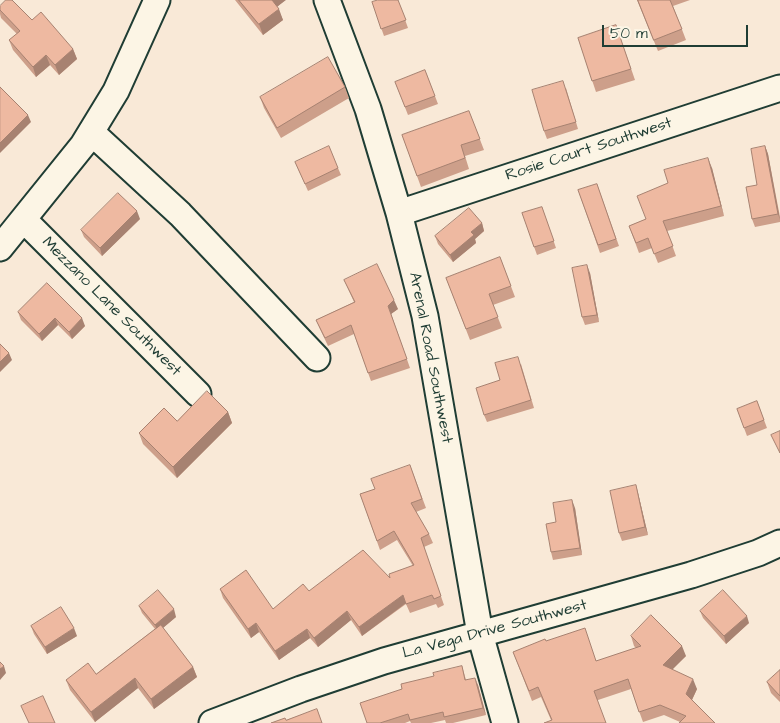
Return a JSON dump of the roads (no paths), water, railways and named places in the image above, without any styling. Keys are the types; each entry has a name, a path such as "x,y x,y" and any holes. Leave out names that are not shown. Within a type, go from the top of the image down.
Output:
{"street":[{"path":"0,248 24,220 91,132 116,91 157,0"},
{"name":"Arenal Road Southwest","path":"327,0 368,109 399,213 425,316 480,634 505,723"},
{"name":"Rosie Court Southwest","path":"399,213 780,88"},
{"path":"91,132 180,214 318,358"},
{"name":"Mezzano Lane Southwest","path":"24,220 198,394"},
{"name":"La Vega Drive Southwest","path":"212,723 301,689 384,661 691,575 758,553 780,542"}]}
